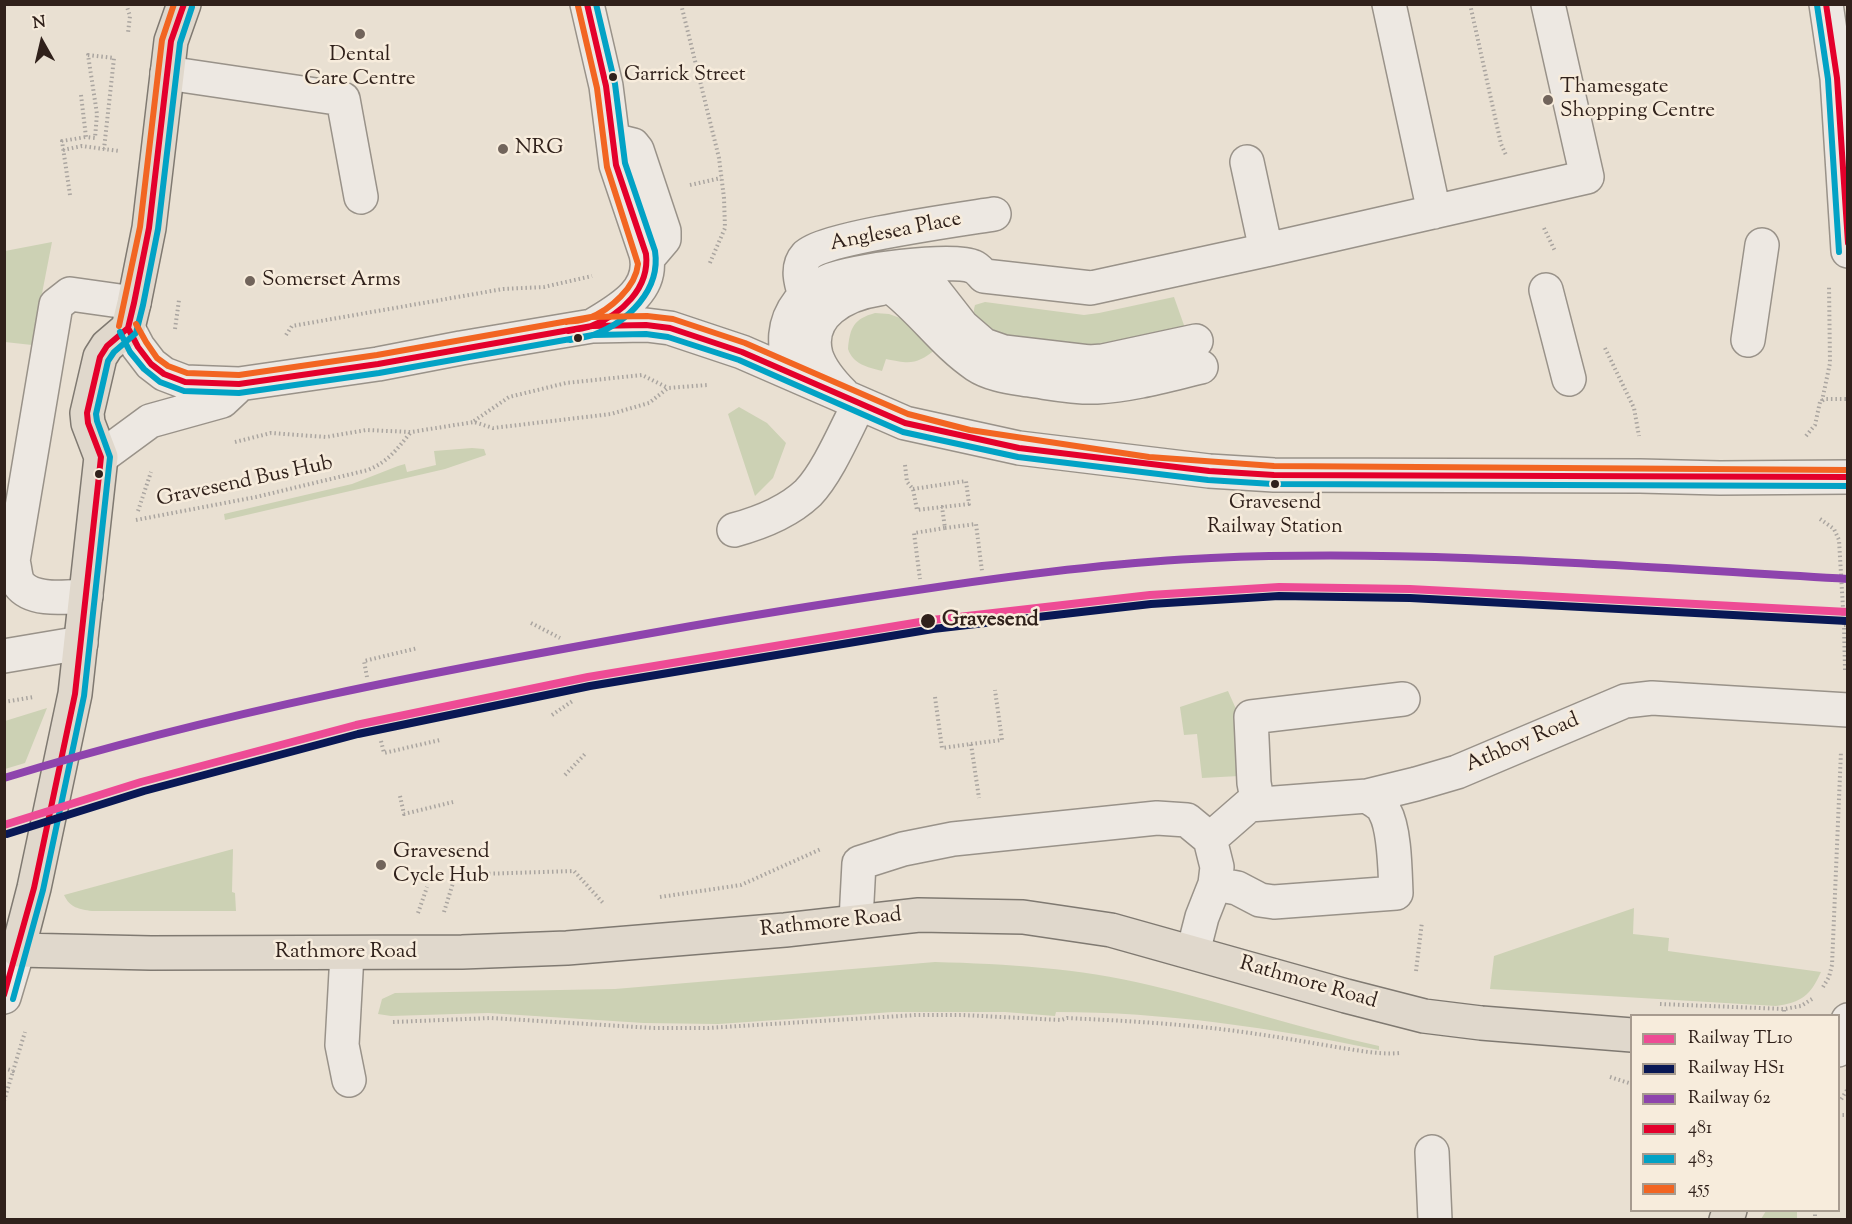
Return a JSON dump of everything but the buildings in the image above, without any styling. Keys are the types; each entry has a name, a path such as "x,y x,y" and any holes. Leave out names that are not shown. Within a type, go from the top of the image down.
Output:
{"main road":[{"path":"159,4 171,41"},
{"path":"18,950 34,888 72,706 81,643 101,456 88,423 87,413 100,357 131,315 149,228 171,41 184,4"},
{"name":"Rathmore Road","path":"18,950 347,954 567,948 786,930 856,920 919,915 1023,917 1111,930 1424,1016 1630,1035"}],"street":[{"path":"587,4 609,106 616,165 647,259 644,279 639,291 627,304 592,326"},
{"path":"607,4 625,85 625,92 609,106"},
{"path":"1389,4 1434,212"},
{"path":"789,372 784,341 789,317 805,296 829,281 856,273 900,275 945,263 974,267 984,276 1091,288 1587,177 1548,4"},
{"path":"1826,4 1837,78 1848,251"},
{"path":"167,73 343,99 361,197"},
{"path":"1247,162 1266,250"},
{"name":"Anglesea Place","path":"805,296 800,267 805,257 814,251 874,235 994,214"},
{"path":"1748,340 1762,245"},
{"path":"900,275 929,297 939,296 953,287 968,285 984,276"},
{"path":"900,275 918,310 958,351 979,367 998,374 1066,385 1096,387 1142,381 1198,354 1089,362 1004,352 984,345 971,335 939,296"},
{"path":"852,400 826,375 818,359 815,341 819,324 838,302 851,295 879,289 900,275"},
{"path":"1546,290 1569,379"},
{"path":"86,596 56,597 32,594 18,583 10,570 56,305 70,294 131,315 138,347 151,364 164,374 185,382 239,384 378,364 592,326 646,325 670,328 742,352 905,423 1019,448 1209,471 1274,475 1847,478 1848,466"},
{"path":"101,456 150,421 222,401 239,384"},
{"path":"734,530 760,523 807,494 820,478 852,400"},
{"path":"4,657 81,643"},
{"name":"Athboy Road","path":"1210,838 1250,805 1367,796 1457,772 1625,700 1652,698 1848,710"},
{"path":"1258,804 1254,783 1251,717 1403,699"},
{"path":"1215,885 1237,888 1260,900 1274,902 1396,893 1386,812 1379,803 1367,796"},
{"path":"856,920 859,863 903,849 953,839 1157,818 1186,820 1210,838 1217,867 1215,885 1202,917 1193,952"},
{"path":"4,997 18,950"},
{"path":"347,954 342,1045 349,1080"},
{"path":"1840,1047 1848,1020"},
{"path":"1432,1152 1435,1220"}],"path":[{"path":"681,4 722,178 725,228 709,265"},
{"path":"70,195 62,141 87,136 95,138 97,114 87,55 114,58 104,149"},
{"path":"81,94 87,136"},
{"path":"63,150 82,146"},
{"path":"689,186 722,178"},
{"path":"284,341 292,326 503,289 544,287 598,274"},
{"path":"175,334 180,292"},
{"name":"Gravesend Bus Hub","path":"474,422 507,398 566,383 642,375 668,388"},
{"name":"Gravesend Bus Hub","path":"227,444 271,433 326,437 366,430 411,432 474,422 493,428 611,414 649,403 668,388 694,385"},
{"path":"1800,440 1807,436 1815,425 1820,402 1825,399 1848,399"},
{"name":"Gravesend Bus Hub","path":"153,469 136,520 226,503 368,470 389,458 411,432"},
{"path":"906,471 907,482 913,489 917,510 969,504 966,481 913,489"},
{"path":"942,507 945,528"},
{"path":"920,579 914,533 976,524 982,571"},
{"path":"1837,535 1841,546 1846,625 1845,672"},
{"path":"531,623 560,638"},
{"path":"367,677 364,661 418,648"},
{"path":"935,697 942,748 1002,740 995,690"},
{"path":"4,702 42,696"},
{"path":"552,715 574,700"},
{"path":"381,741 384,753 440,740"},
{"path":"971,744 981,807"},
{"path":"1652,1003 1784,1009 1801,1006 1822,989 1829,977 1832,964 1842,744"},
{"path":"565,775 585,754"},
{"path":"400,796 404,814 453,802"},
{"path":"650,898 741,885 828,847"},
{"path":"480,874 574,871 605,904 593,906"},
{"path":"443,919 453,883"},
{"path":"416,920 427,886"},
{"path":"1415,978 1422,934 1422,916"},
{"path":"1784,1009 1784,1014"},
{"path":"393,1022 491,1018 653,1028 708,1028 916,1015 1061,1020 1067,1018 1185,1025 1388,1054"},
{"path":"4,1101 13,1071"},
{"path":"1606,1076 1630,1083"}],"green space":[{"path":"52,242 32,345 5,342 5,251"},
{"path":"1174,297 1185,328 1099,347 1039,342 1008,336 981,324 975,316 975,305 985,302 1084,315"},
{"path":"875,313 900,318 937,348 924,358 913,362 886,359 882,371 861,364 853,358 848,349 850,335 858,321"},
{"path":"739,407 767,423 786,443 773,478 755,496 728,414"},
{"path":"484,449 486,455 445,469 225,520 224,514 352,484 405,464 407,472 436,465 434,451"},
{"path":"1228,691 1236,709 1239,776 1202,778 1197,734 1184,735 1180,707"},
{"path":"47,708 25,763 5,769 5,721"},
{"path":"233,849 232,892 235,893 236,911 92,911 72,905 64,895"},
{"path":"1634,908 1633,934 1669,938 1668,951 1821,972 1813,987 1799,1000 1776,1006 1490,989 1494,956"},
{"path":"935,962 1043,968 1123,979 1379,1046 1379,1050 1259,1028 1178,1018 1097,1013 1056,1012 1055,1016 1005,1012 893,1012 718,1024 644,1023 488,1013 391,1016 378,1014 382,999 395,993 615,989"},
{"path":"1765,1212 1797,1212 1797,1219 1761,1219"}],"rail line":[{"name":"62","path":"4,778 167,733 414,677 763,614 1071,569 1211,558 1370,556 1530,561 1848,579"},
{"name":"TL10","path":"4,825 141,782 356,725 588,677 932,620 1150,595 1279,587 1410,589 1848,612"},
{"name":"HS1","path":"7,834 144,791 358,734 590,686 933,629 1151,604 1279,596 1410,598 1847,621"}],"transit line":[{"name":"455","path":"119,326 140,227 162,40 174,4"},
{"name":"481","path":"4,995 34,888 75,694 101,457 88,423 87,413 100,357 107,346 128,328 134,303 149,228 171,41 184,4"},
{"name":"481","path":"568,331 591,326 623,307 638,289 646,266 646,254 616,165 606,86 587,4"},
{"name":"483","path":"570,340 593,335 630,313 647,291 653,279 655,265 655,251 625,163 615,84 596,4"},
{"name":"481","path":"1826,4 1837,78 1848,243"},
{"name":"483","path":"1817,5 1828,79 1839,252"},
{"name":"455","path":"566,322 589,318 621,297 632,281 638,264 607,167 597,88 578,6"},
{"name":"483","path":"13,999 43,890 84,696 110,457 96,414 108,361 114,352 136,333 143,305 158,229 180,43 192,7"},
{"name":"455","path":"136,324 157,358 168,366 187,373 239,375 377,355 591,317 647,316 673,319 745,343 908,414 970,430 1149,457 1274,466 1848,470"},
{"name":"481","path":"128,328 138,347 151,364 164,374 185,382 239,384 378,364 592,326 646,325 670,328 742,352 905,423 1019,448 1209,471 1274,475 1847,477"},
{"name":"483","path":"120,332 130,352 144,369 160,382 184,391 239,393 379,373 593,335 646,334 668,337 739,360 903,432 1018,457 1208,480 1273,484 1848,486"}],"place":[{"name":"Dental Care Centre","path":"360,34"},
{"name":"Garrick Street","path":"613,77"},
{"name":"Thamesgate Shopping Centre","path":"1548,100"},
{"name":"NRG","path":"503,149"},
{"name":"Somerset Arms","path":"250,281"},
{"name":"Gravesend Railway Station","path":"1275,484"},
{"name":"Gravesend","path":"928,621"},
{"name":"Gravesend Cycle Hub","path":"381,865"}]}
